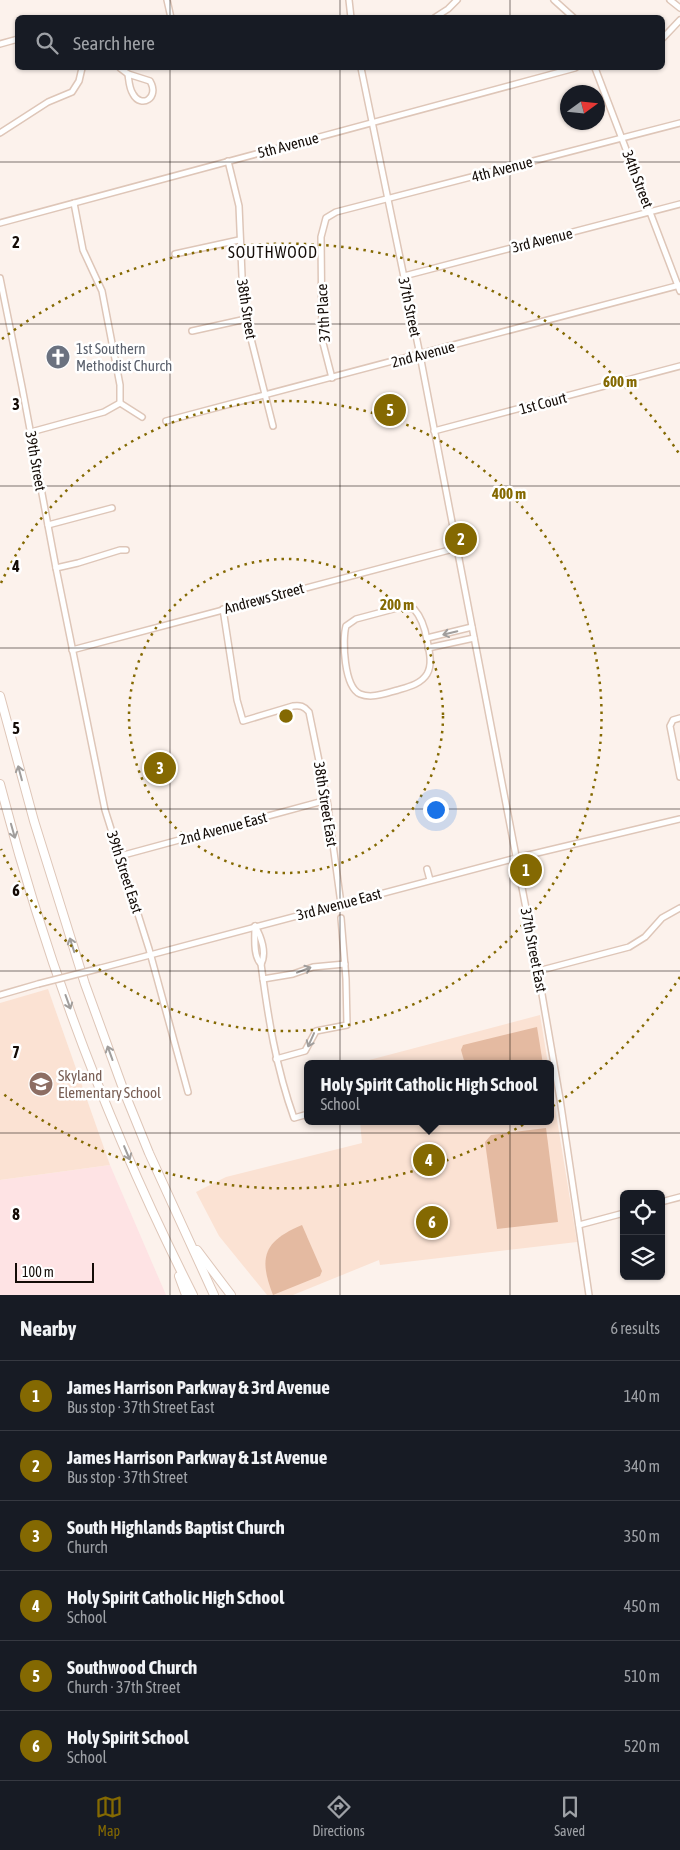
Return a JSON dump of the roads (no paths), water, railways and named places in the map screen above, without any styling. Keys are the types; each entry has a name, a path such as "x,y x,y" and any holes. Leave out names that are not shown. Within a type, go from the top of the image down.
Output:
{"highway":[{"path":"0,696 34,821 85,984 125,1094 214,1295"},
{"path":"0,784 47,941 76,1022 117,1130 168,1246 193,1295"},
{"path":"183,1227 231,1295"},
{"path":"168,1246 186,1295"}],"street":[{"path":"167,0 171,15"},
{"path":"349,0 352,15"},
{"path":"439,15 457,0"},
{"path":"554,0 571,15"},
{"path":"670,0 680,8"},
{"path":"665,36 680,20"},
{"path":"0,44 15,40"},
{"path":"0,133 48,102 72,92 79,81 82,70"},
{"path":"123,70 128,74 150,81 154,87 154,94 150,99 138,100 133,96 128,74"},
{"name":"37th Street","path":"362,70 457,548"},
{"name":"5th Avenue","path":"0,222 568,70"},
{"name":"34th Street","path":"597,70 679,287"},
{"name":"4th Avenue","path":"326,218 336,212 388,198 680,123"},
{"name":"38th Street","path":"228,161 239,206 239,240 246,319 273,426"},
{"path":"74,203 83,250 102,291 120,385 120,403"},
{"name":"3rd Avenue","path":"404,276 680,204"},
{"name":"37th Place","path":"326,218 321,238 322,339 332,378"},
{"path":"175,254 239,240"},
{"name":"39th Street","path":"0,278 72,650"},
{"name":"2nd Avenue","path":"166,421 679,287"},
{"path":"192,331 246,319"},
{"name":"1st Court","path":"434,431 680,366"},
{"path":"120,403 142,418"},
{"path":"31,432 104,412 120,403"},
{"path":"48,525 112,508"},
{"name":"Andrews Street","path":"72,650 457,548"},
{"name":"37th Street East","path":"457,548 538,972 552,1060"},
{"path":"56,568 126,550"},
{"path":"401,607 414,609 422,620 427,638 430,662 427,676 413,685 370,696 356,692 350,682 347,670 343,637 346,626 356,619 401,607"},
{"name":"38th Street East","path":"223,609 237,700 243,722 299,705 305,707 309,712 327,800 340,904"},
{"path":"427,638 472,627"},
{"path":"428,648 474,638"},
{"name":"39th Street East","path":"72,650 105,810 150,954 188,1092"},
{"path":"680,718 673,720 670,726 680,777"},
{"name":"2nd Avenue East","path":"120,856 327,800"},
{"name":"3rd Avenue East","path":"0,995 430,880 680,819"},
{"path":"427,869 430,880"},
{"path":"538,972 629,947 645,937 662,918 680,908"},
{"path":"276,1059 305,1051 316,1032 347,1025 341,918"},
{"path":"255,926 261,935 264,961 262,964 263,979 276,1059 294,1118 304,1115"},
{"path":"263,979 293,974 312,967 345,964"},
{"name":"37th Street East","path":"554,1071 589,1295"},
{"path":"665,1201 680,1197"},
{"path":"579,1225 620,1214"}],"place":[{"name":"1st Southern Methodist Church","path":"58,357"},
{"name":"Southwood Church","path":"390,410"},
{"name":"James Harrison Parkway & 1st Avenue","path":"461,539"},
{"name":"South Highlands Baptist Church","path":"160,768"},
{"name":"James Harrison Parkway & 3rd Avenue","path":"526,870"},
{"name":"Skyland Elementary School","path":"41,1084"},
{"name":"Holy Spirit Catholic High School","path":"429,1160"},
{"name":"Holy Spirit School","path":"432,1222"}],"district":[{"name":"SOUTHWOOD","path":"273,252"}]}
